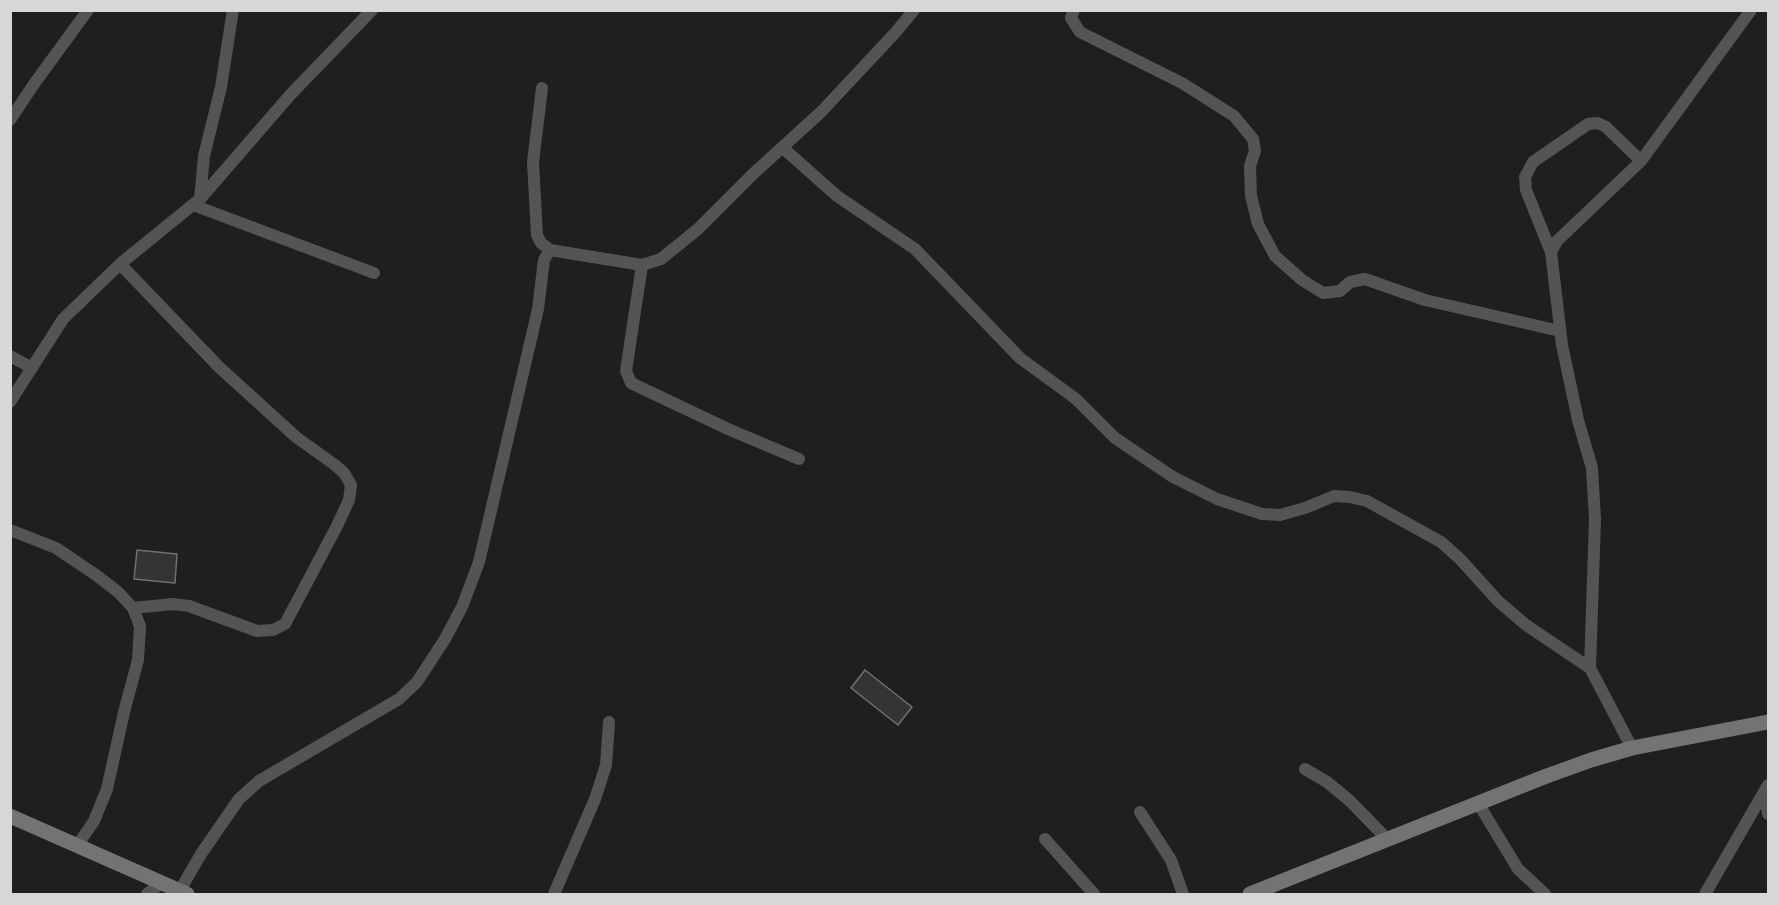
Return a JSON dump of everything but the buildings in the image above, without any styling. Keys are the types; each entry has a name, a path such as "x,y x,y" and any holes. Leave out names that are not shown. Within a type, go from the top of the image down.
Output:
{"main road":[{"path":"1250,894 1563,770 1632,748 1768,722"},
{"path":"10,816 183,893"}],"street":[{"path":"10,120 88,10"},
{"path":"196,202 204,156 221,87 233,10"},
{"path":"10,402 63,319 120,264 196,202 291,93 372,10"},
{"path":"542,88 533,162 537,235 541,243 550,250 642,265 661,259 698,229 821,112 889,41 914,10"},
{"path":"1074,10 1071,18 1080,32 1182,83 1234,116 1253,139 1255,152 1250,166 1251,196 1258,224 1275,256 1302,280 1323,293 1340,291 1350,282 1365,279 1425,300 1560,331"},
{"path":"1551,252 1557,241 1641,161 1751,10"},
{"path":"1590,668 1595,519 1592,468 1578,420 1560,331 1551,252 1526,190 1525,177 1533,162 1588,124 1598,123 1606,127 1641,161"},
{"path":"783,148 837,196 915,249 1020,358 1076,399 1115,438 1173,477 1217,499 1262,514 1280,515 1334,496 1367,501 1441,542 1460,558 1498,601 1526,625 1590,668 1632,748"},
{"path":"196,202 374,273"},
{"path":"183,893 201,854 239,799 259,781 399,699 417,682 445,639 462,607 479,562 538,309 544,260 550,250"},
{"path":"120,264 219,367 296,437 344,472 351,485 350,500 285,624 273,630 257,631 189,606 173,604 133,608"},
{"path":"642,265 626,371 631,383 708,420 799,459"},
{"path":"10,356 32,368"},
{"path":"10,530 56,548 96,575 118,592 133,608 140,626 138,660 107,789 94,821 77,846"},
{"path":"554,894 595,799 606,765 609,722"},
{"path":"1305,769 1328,782 1388,840"},
{"path":"1767,789 1768,814"},
{"path":"1705,894 1767,789"},
{"path":"1478,803 1518,869 1545,894"},
{"path":"1140,812 1171,860 1183,894"},
{"path":"1045,839 1094,894"},
{"path":"147,894 161,883"}]}
